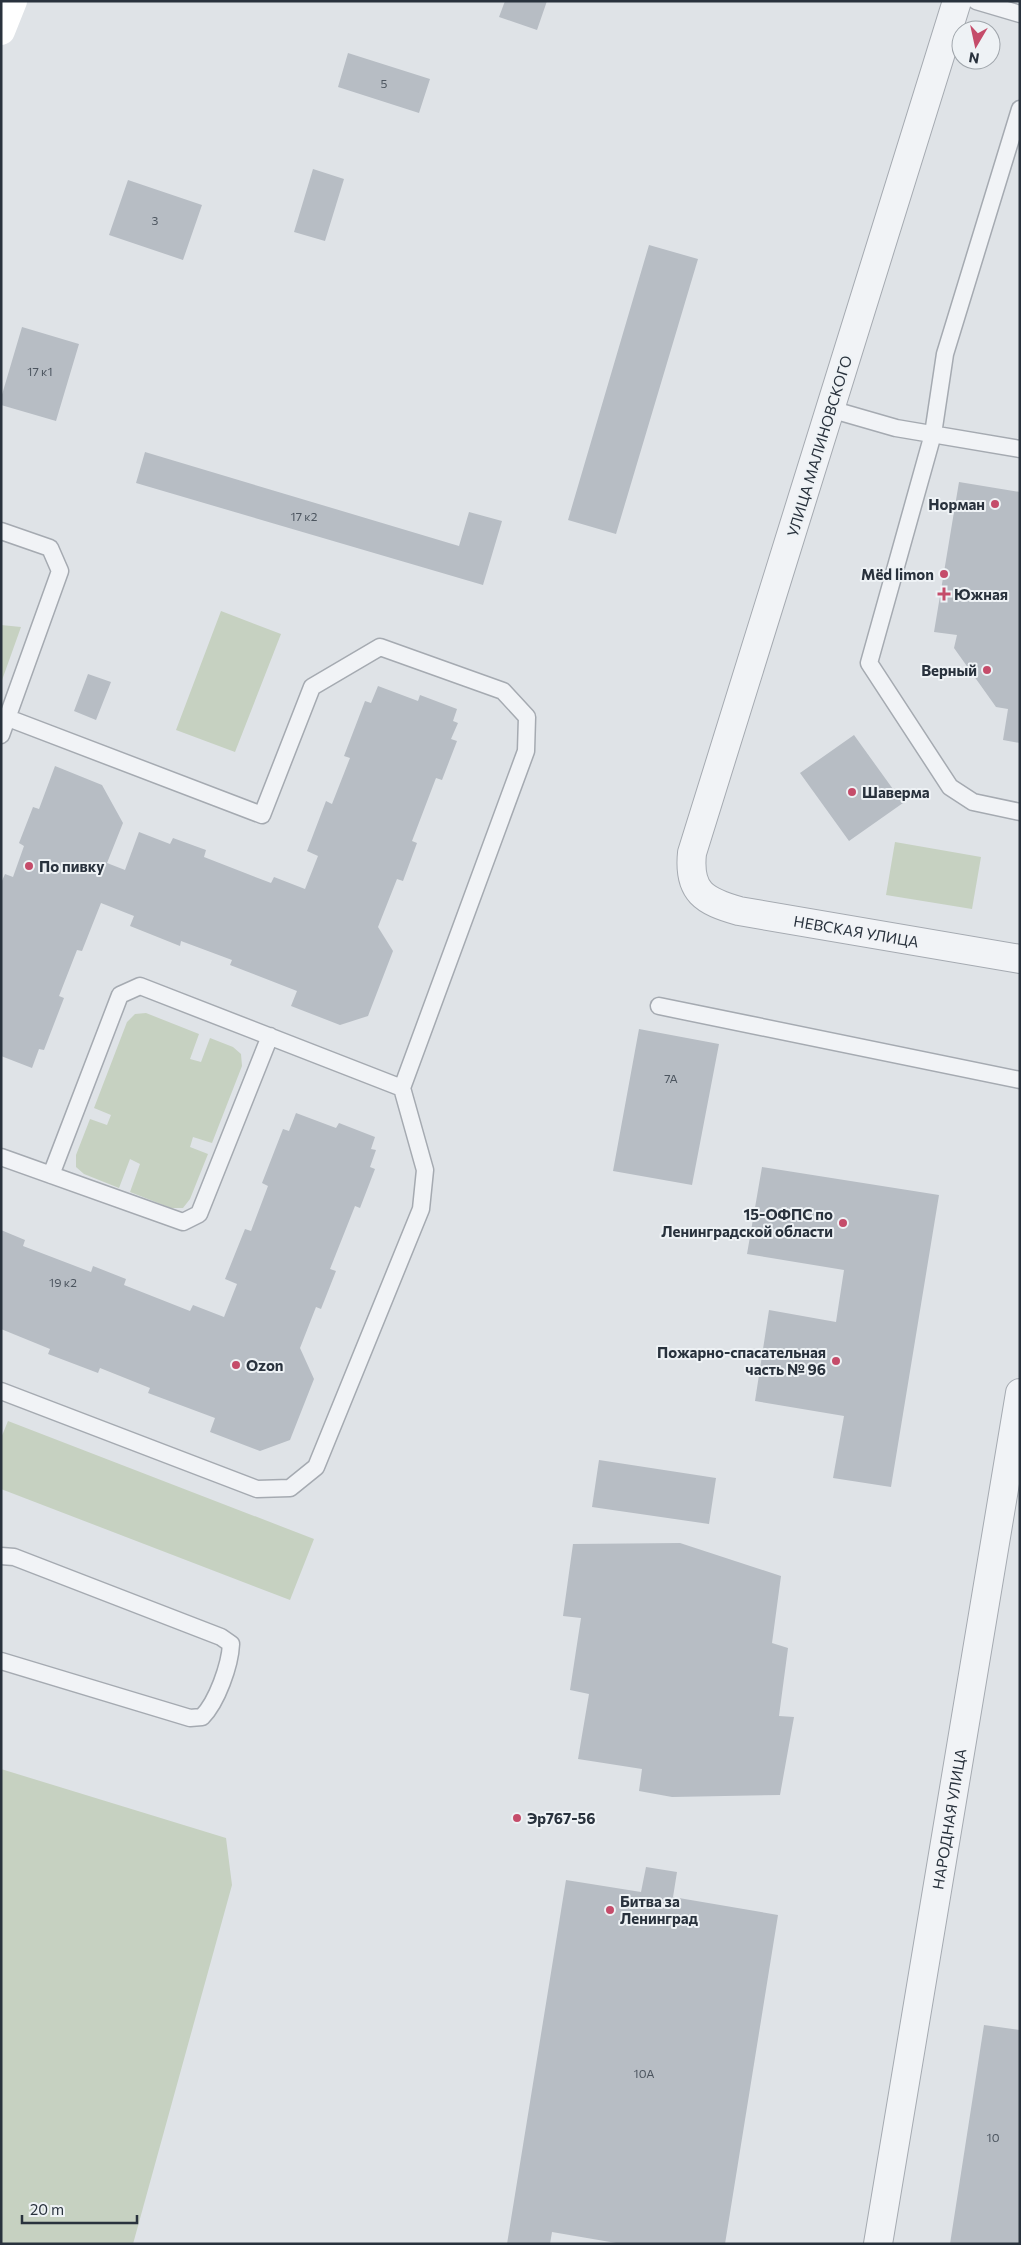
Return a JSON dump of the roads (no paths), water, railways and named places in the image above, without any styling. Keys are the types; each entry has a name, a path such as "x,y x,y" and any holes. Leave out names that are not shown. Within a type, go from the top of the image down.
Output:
{"main road":[{"path":"1,31 13,1"}],"street":[{"name":"УЛИЦА МАЛИНОВСКОГО","path":"698,891 690,871 692,853 957,1"},
{"name":"НЕВСКАЯ УЛИЦА","path":"698,891 718,905 739,911 1020,959"},
{"name":"НАРОДНАЯ УЛИЦА","path":"878,2244 1020,1393"}],"lane":[{"path":"976,1 1020,14"},
{"path":"1020,109 945,354 932,434 869,663 950,787 973,802 1020,812"},
{"path":"830,409 896,428 1020,448"},
{"path":"1,531 50,548 60,571 1,735"},
{"path":"1,1391 257,1489 290,1488 316,1467 421,1209 425,1170 402,1088 526,751 527,717 503,691 380,647 312,687 262,815 8,718"},
{"path":"51,1175 120,995 140,986 402,1088"},
{"path":"659,1006 1020,1080"},
{"path":"1,1157 183,1222 199,1214 270,1036"},
{"path":"1,1556 14,1557 222,1636 231,1644 230,1657 210,1709 202,1717 190,1718 1,1661"}],"place":[{"name":"Норман","path":"995,504"},
{"name":"Мёd limon","path":"944,574"},
{"name":"Южная","path":"944,594"},
{"name":"Верный","path":"987,670"},
{"name":"Шаверма","path":"852,792"},
{"name":"По пивку","path":"29,866"},
{"name":"15-ОФПС по Ленинградской области","path":"843,1223"},
{"name":"Пожарно-спасательная часть № 96","path":"836,1361"},
{"name":"Ozon","path":"236,1365"},
{"name":"Эр767-56","path":"517,1818"},
{"name":"Битва за Ленинград","path":"610,1910"}]}
